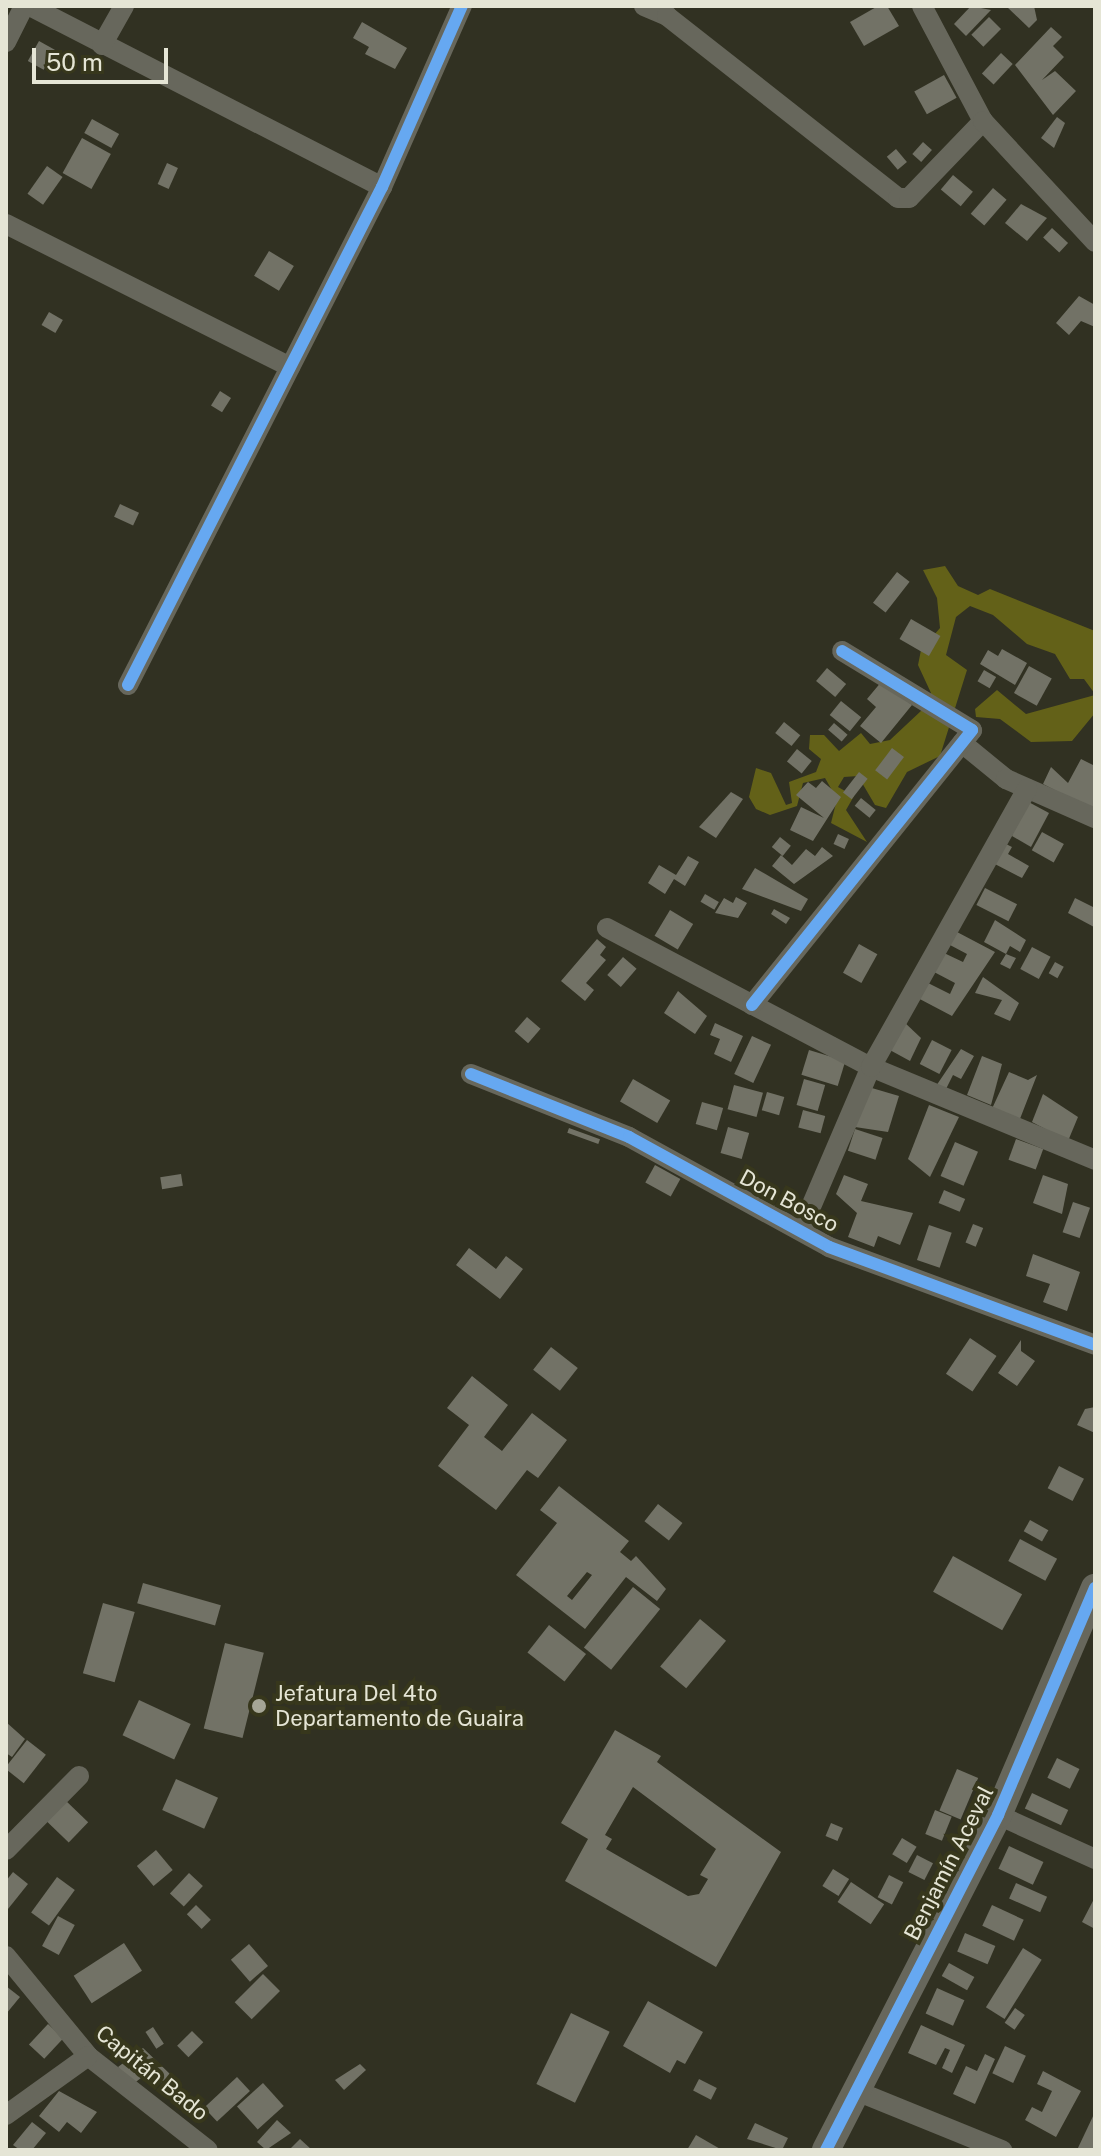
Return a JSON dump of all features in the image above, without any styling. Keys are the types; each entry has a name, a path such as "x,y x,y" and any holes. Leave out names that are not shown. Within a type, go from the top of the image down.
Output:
{"street":[{"path":"6,42 24,6"},
{"path":"30,6 382,187"},
{"path":"102,45 124,6"},
{"path":"128,685 382,187 462,6"},
{"path":"644,6 667,16 898,198 909,198 983,121"},
{"path":"922,6 983,121 1095,242"},
{"path":"6,224 290,367"},
{"path":"752,1005 972,730 842,651"},
{"path":"962,743 1027,789 1095,818"},
{"path":"801,1230 871,1067 1027,789"},
{"path":"607,928 871,1067 1095,1160"},
{"name":"Don Bosco","path":"471,1074 629,1137 801,1230 1095,1345"},
{"name":"Benjamín Aceval","path":"826,2150 854,2090 998,1815 1095,1588"},
{"path":"6,1850 79,1776"},
{"path":"998,1815 1095,1859"},
{"name":"Capitán Bado","path":"6,1956 88,2056 208,2150"},
{"path":"6,2115 88,2056"},
{"path":"854,2090 1002,2150"}],"shaded area":[{"path":"945,566 958,586 978,595 990,589 1095,631 1095,694 1084,679 1070,679 1055,654 1027,644 993,615 970,606 956,617 946,655 967,670 940,756 907,772 886,808 875,805 858,776 844,777 838,787 854,796 846,810 867,842 831,823 837,799 825,778 803,783 797,806 770,815 756,809 749,797 756,768 771,773 786,805 792,803 789,782 816,772 821,759 809,749 810,735 824,735 839,751 861,733 870,744 890,740 922,710 931,693 918,665 921,650 940,628 937,598 923,570"},
{"path":"997,690 1026,714 1095,695 1095,713 1072,741 1031,742 1000,719 976,717 975,709"}],"building":[{"path":"878,6 887,6 899,26 864,46 850,22"},
{"path":"971,6 991,10 966,36 954,24"},
{"path":"1006,6 1034,6 1037,20 1029,28"},
{"path":"989,17 1001,29 983,47 971,35"},
{"path":"362,22 407,48 395,69 365,54 369,47 353,38"},
{"path":"1051,27 1062,37 1053,46 1064,57 1042,80 1055,71 1076,91 1053,115 1015,65"},
{"path":"39,41 55,50 44,70 28,61"},
{"path":"1001,53 1013,64 994,84 982,73"},
{"path":"944,75 957,98 927,114 914,91"},
{"path":"1057,117 1065,123 1054,148 1041,138"},
{"path":"92,119 119,134 111,148 84,133"},
{"path":"82,138 111,154 91,189 63,173"},
{"path":"923,142 932,150 921,162 912,154"},
{"path":"896,149 907,162 898,170 887,157"},
{"path":"167,163 178,168 169,189 158,184"},
{"path":"47,166 63,177 43,205 27,194"},
{"path":"953,175 973,192 961,206 941,190"},
{"path":"993,188 1007,200 984,225 971,214"},
{"path":"1021,204 1047,218 1027,241 1005,223"},
{"path":"1052,228 1068,243 1059,253 1043,238"},
{"path":"269,251 294,266 279,291 254,276"},
{"path":"1079,296 1095,305 1095,327 1081,321 1069,335 1056,323"},
{"path":"49,312 63,320 55,333 42,325"},
{"path":"220,391 231,398 222,412 211,405"},
{"path":"120,504 139,513 133,526 114,517"},
{"path":"897,572 910,582 886,613 873,603"},
{"path":"911,619 940,636 929,656 900,639"},
{"path":"1002,649 1027,663 1015,685 980,664 988,650 998,656"},
{"path":"1029,666 1052,679 1037,706 1014,693"},
{"path":"827,668 846,684 835,697 816,681"},
{"path":"984,670 996,677 990,688 978,681"},
{"path":"882,681 912,705 881,743 860,726 876,707 867,699"},
{"path":"841,701 861,717 850,731 830,715"},
{"path":"784,722 800,735 792,746 775,733"},
{"path":"834,723 848,735 842,742 828,730"},
{"path":"892,748 904,757 887,779 875,770"},
{"path":"797,749 812,761 802,773 787,761"},
{"path":"1081,759 1095,766 1095,811 1043,784 1051,767 1068,783"},
{"path":"859,772 868,779 852,799 843,792"},
{"path":"822,781 841,797 813,841 790,830 801,807 824,818 796,795 808,782 816,788"},
{"path":"731,792 743,799 716,838 699,827"},
{"path":"861,798 876,810 869,818 855,806"},
{"path":"1023,799 1049,813 1031,847 1012,836"},
{"path":"1042,832 1064,844 1054,862 1032,850"},
{"path":"838,834 849,839 844,849 834,844"},
{"path":"780,837 791,846 783,856 772,847"},
{"path":"1002,842 1012,847 1008,854 1029,866 1022,878 991,862"},
{"path":"822,847 833,856 794,884 772,866 781,855 792,865 806,849 815,856"},
{"path":"688,856 699,862 685,886 674,879 665,894 648,883 659,865 676,875"},
{"path":"755,868 808,899 801,911 742,889"},
{"path":"985,888 1017,904 1008,921 976,905"},
{"path":"705,894 719,902 714,910 700,902"},
{"path":"736,897 747,903 738,918 715,913 724,898 733,903"},
{"path":"1075,898 1095,908 1094,927 1068,913"},
{"path":"774,909 790,918 786,924 771,914"},
{"path":"670,910 693,924 678,950 655,936"},
{"path":"995,920 1026,940 1020,952 1010,946 1006,954 984,942"},
{"path":"957,932 995,952 952,1016 914,996 922,980 950,994 955,983 934,972 944,953 963,962 967,954 950,945"},
{"path":"597,939 606,947 600,955 606,960 586,983 594,990 585,1001 561,981"},
{"path":"859,944 877,954 861,983 843,973"},
{"path":"1032,947 1051,957 1039,979 1020,969"},
{"path":"1006,954 1016,958 1010,969 1000,964"},
{"path":"623,957 637,969 621,987 607,975"},
{"path":"1055,962 1064,967 1057,978 1049,973"},
{"path":"983,977 1019,1003 1010,1021 994,1014 1002,1000 975,993"},
{"path":"678,991 707,1016 695,1034 664,1013"},
{"path":"527,1017 541,1029 528,1043 515,1031"},
{"path":"903,1021 921,1038 910,1061 888,1049"},
{"path":"715,1023 743,1036 731,1062 714,1054 720,1039 710,1035"},
{"path":"752,1036 771,1045 753,1083 734,1074"},
{"path":"932,1040 952,1050 939,1074 920,1064"},
{"path":"961,1049 974,1056 961,1079 953,1075 944,1093 934,1089"},
{"path":"809,1050 845,1061 838,1086 801,1075"},
{"path":"982,1056 1002,1064 991,1105 967,1095"},
{"path":"1009,1072 1028,1080 1037,1075 1018,1124 990,1113"},
{"path":"633,1079 670,1100 657,1123 620,1102"},
{"path":"804,1079 825,1085 818,1111 797,1105"},
{"path":"734,1085 763,1093 757,1117 728,1109"},
{"path":"865,1086 899,1096 888,1132 855,1127"},
{"path":"767,1092 784,1097 779,1115 762,1110"},
{"path":"1043,1094 1078,1117 1068,1141 1032,1122"},
{"path":"702,1102 723,1108 717,1130 696,1124"},
{"path":"929,1105 959,1117 930,1177 908,1159"},
{"path":"803,1110 825,1116 821,1133 798,1127"},
{"path":"728,1127 749,1133 742,1159 721,1153"},
{"path":"569,1128 600,1139 598,1144 567,1133"},
{"path":"855,1129 883,1138 875,1160 848,1151"},
{"path":"1016,1139 1043,1149 1036,1170 1008,1160"},
{"path":"955,1142 978,1152 964,1186 941,1176"},
{"path":"655,1165 680,1179 671,1197 645,1182"},
{"path":"181,1174 183,1186 162,1189 160,1177"},
{"path":"844,1175 868,1184 861,1201 913,1213 900,1245 878,1236 874,1247 848,1237 857,1213 836,1194"},
{"path":"1043,1175 1068,1184 1062,1214 1033,1203"},
{"path":"944,1190 965,1199 960,1212 939,1203"},
{"path":"1073,1202 1090,1208 1080,1238 1063,1232"},
{"path":"973,1224 983,1228 976,1247 966,1243"},
{"path":"929,1225 952,1233 940,1268 917,1260"},
{"path":"469,1248 496,1269 506,1256 523,1269 500,1299 456,1265"},
{"path":"1033,1254 1080,1272 1067,1311 1043,1302 1050,1284 1026,1276"},
{"path":"970,1338 997,1356 972,1392 946,1374"},
{"path":"1021,1340 1021,1351 1035,1361 1017,1386 998,1373"},
{"path":"551,1347 578,1368 560,1391 533,1370"},
{"path":"472,1376 508,1405 484,1437 502,1451 532,1413 567,1440 538,1478 527,1470 496,1510 438,1466 469,1425 447,1408"},
{"path":"1095,1407 1095,1433 1077,1425 1085,1409"},
{"path":"1059,1466 1084,1479 1073,1501 1048,1488"},
{"path":"559,1486 629,1541 620,1552 631,1561 636,1556 666,1589 657,1601 626,1577 585,1629 516,1575 557,1523 540,1510","holes":["587,1572 592,1575 572,1600 567,1596"]},
{"path":"658,1504 682,1523 669,1540 644,1521"},
{"path":"1030,1520 1048,1530 1042,1542 1024,1531"},
{"path":"1020,1539 1057,1559 1045,1581 1008,1561"},
{"path":"953,1556 1022,1594 1002,1630 933,1592"},
{"path":"143,1583 221,1605 215,1626 137,1603"},
{"path":"633,1587 660,1609 611,1670 584,1648"},
{"path":"103,1603 135,1612 115,1682 83,1673"},
{"path":"700,1619 726,1641 686,1688 660,1666"},
{"path":"549,1625 586,1654 564,1682 527,1653"},
{"path":"225,1643 264,1653 243,1738 204,1728"},
{"path":"139,1700 191,1724 174,1759 123,1735"},
{"path":"6,1722 25,1739 12,1757 6,1753"},
{"path":"615,1730 661,1756 657,1762 781,1852 716,1967 565,1881 588,1839 561,1823","holes":["633,1787 716,1849 700,1875 708,1879 699,1894 688,1896 606,1849 612,1839 605,1835"]},
{"path":"27,1740 46,1755 24,1783 6,1767"},
{"path":"1057,1758 1079,1769 1070,1789 1047,1778"},
{"path":"957,1769 978,1778 961,1819 939,1810"},
{"path":"176,1779 218,1798 204,1829 162,1810"},
{"path":"1032,1793 1068,1810 1061,1825 1025,1808"},
{"path":"63,1798 88,1822 69,1842 44,1818"},
{"path":"935,1810 952,1817 942,1841 925,1834"},
{"path":"831,1823 843,1828 837,1841 826,1836"},
{"path":"902,1838 917,1847 907,1863 892,1854"},
{"path":"1009,1846 1043,1862 1033,1885 998,1869"},
{"path":"156,1850 173,1870 154,1886 137,1866"},
{"path":"917,1855 933,1863 924,1880 908,1872"},
{"path":"833,1869 849,1879 839,1896 822,1886"},
{"path":"13,1872 28,1884 8,1909 6,1881"},
{"path":"189,1873 203,1886 184,1906 170,1893"},
{"path":"889,1875 903,1882 892,1905 878,1897"},
{"path":"57,1877 75,1890 49,1926 31,1913"},
{"path":"851,1882 884,1904 871,1924 838,1902"},
{"path":"1016,1883 1047,1897 1040,1912 1009,1899"},
{"path":"1095,1897 1095,1929 1082,1922"},
{"path":"196,1905 211,1920 202,1929 187,1914"},
{"path":"992,1905 1024,1920 1014,1941 982,1926"},
{"path":"58,1916 75,1925 59,1955 42,1946"},
{"path":"965,1933 995,1946 988,1964 957,1951"},
{"path":"124,1943 142,1971 92,2003 74,1976"},
{"path":"249,1944 268,1966 250,1982 231,1960"},
{"path":"1023,1948 1042,1960 1005,2019 986,2007"},
{"path":"949,1963 974,1977 967,1990 942,1976"},
{"path":"263,1974 280,1991 252,2019 235,2002"},
{"path":"6,1986 20,1997 6,2014"},
{"path":"937,1988 964,2000 953,2026 926,2014"},
{"path":"648,2001 703,2032 685,2064 677,2060 670,2073 623,2046"},
{"path":"1015,2008 1025,2015 1015,2030 1005,2023"},
{"path":"571,2013 610,2032 575,2103 536,2084"},
{"path":"48,2024 63,2038 44,2059 29,2044"},
{"path":"921,2025 965,2045 952,2073 942,2068 950,2050 945,2048 936,2065 908,2053"},
{"path":"153,2027 164,2044 156,2049 145,2032"},
{"path":"192,2031 203,2042 188,2057 177,2046"},
{"path":"1005,2046 1026,2056 1013,2083 992,2073"},
{"path":"143,2048 171,2075 155,2087 146,2074 132,2085 118,2067"},
{"path":"985,2054 995,2059 975,2104 953,2094 966,2066 977,2071"},
{"path":"360,2064 366,2070 344,2090 335,2080"},
{"path":"1043,2071 1081,2091 1056,2137 1025,2120 1032,2107 1042,2112 1052,2091 1037,2084"},
{"path":"237,2077 250,2091 217,2122 204,2108"},
{"path":"699,2079 717,2088 711,2100 693,2091"},
{"path":"263,2083 284,2106 258,2129 237,2106"},
{"path":"59,2091 97,2112 81,2133 67,2122 59,2132 39,2116"},
{"path":"1095,2112 1095,2150 1077,2150"},
{"path":"277,2120 291,2133 266,2150 257,2142"},
{"path":"32,2122 46,2133 32,2150 20,2150 13,2145"},
{"path":"755,2123 788,2138 782,2150 747,2139"},
{"path":"696,2135 722,2150 687,2150"},
{"path":"300,2139 312,2150 289,2150"}],"cycle path":[{"path":"128,685 382,187 462,6"},
{"path":"752,1005 972,730 842,651"},
{"path":"471,1074 629,1137 829,1247 1095,1345"},
{"path":"826,2150 998,1815 1095,1588"}],"place":[{"name":"Jefatura Del 4to Departamento de Guaira","path":"259,1706"}]}
